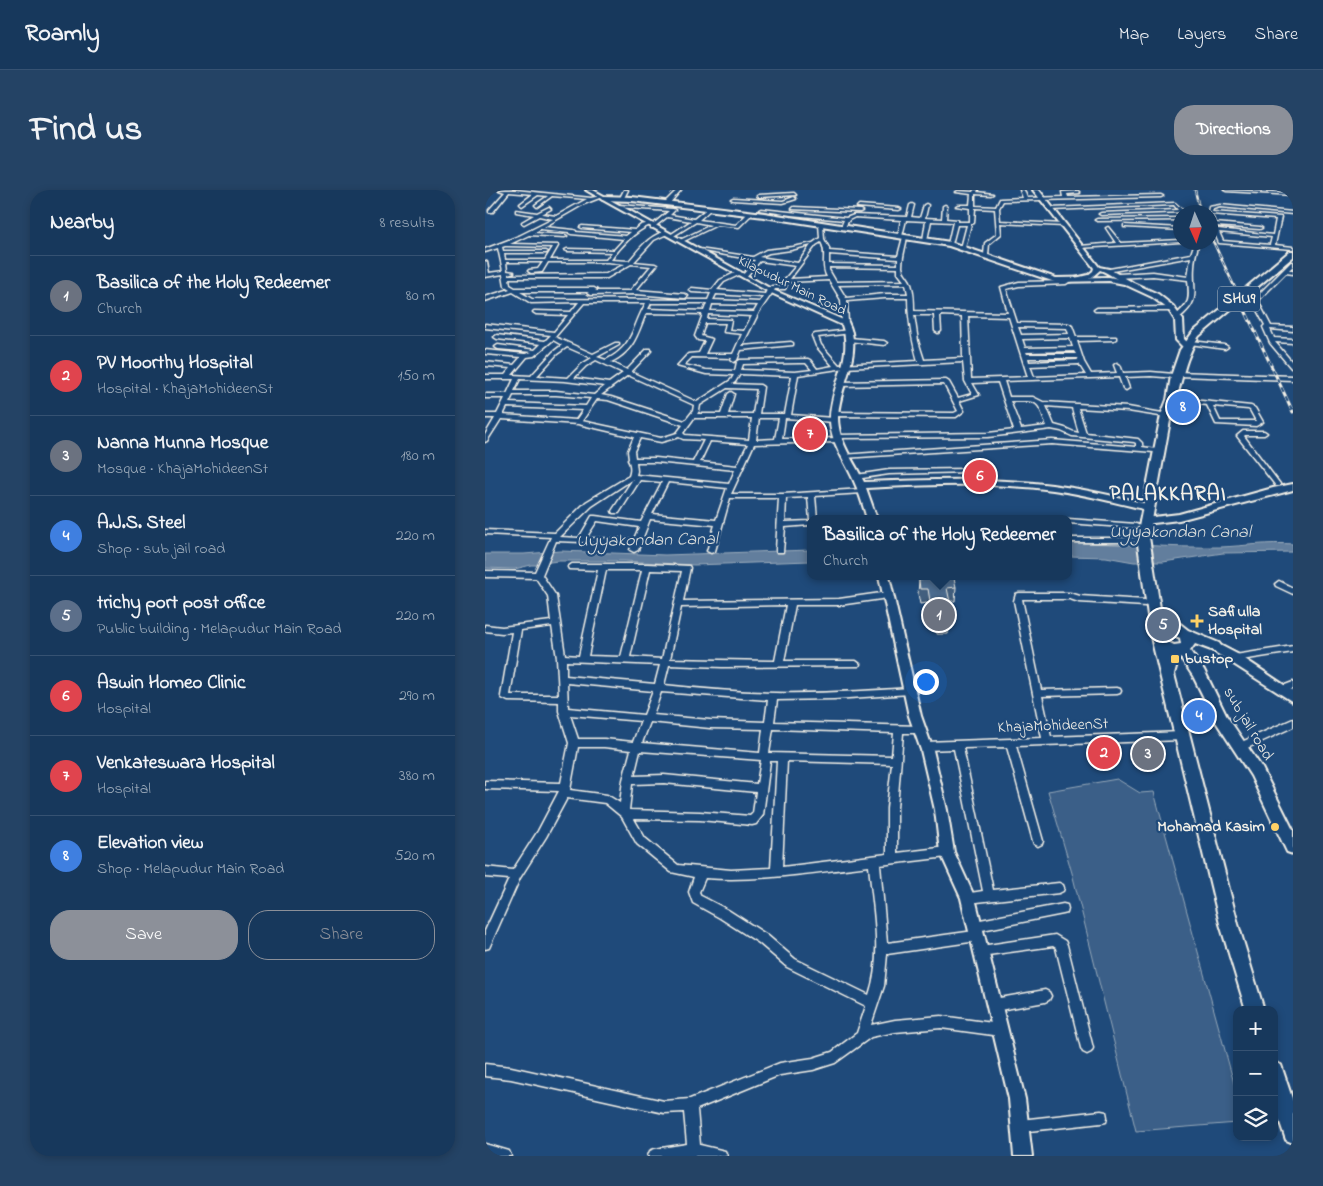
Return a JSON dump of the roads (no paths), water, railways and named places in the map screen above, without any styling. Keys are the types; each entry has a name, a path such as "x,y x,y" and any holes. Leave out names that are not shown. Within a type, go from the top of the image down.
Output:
{"main road":[{"path":"619,202 667,203 750,214 791,216 821,224 845,222 903,236 950,244 1055,280 1066,282 1110,279 1130,283 1148,292 1170,308 1177,317 1181,327 1180,340 1190,345"},
{"name":"SHU9","path":"1190,345 1196,334 1292,250"},
{"name":"SHU9","path":"1159,640 1151,606 1140,524 1164,434 1166,415 1172,400 1185,350 1293,258"},
{"path":"1151,606 1165,616 1180,631"},
{"path":"1159,640 1166,630 1180,631 1199,638 1290,690"},
{"name":"sub jail road","path":"1180,631 1188,640 1185,648 1221,718 1257,772 1293,847"},
{"path":"1159,640 1167,648 1214,646"},
{"path":"1159,640 1229,924 1254,1006"},
{"path":"1168,673 1173,658 1185,648"},
{"path":"1278,1085 1293,1133"}],"street":[{"path":"485,194 488,190"},
{"path":"501,190 551,195 596,194"},
{"path":"523,205 546,190"},
{"path":"567,250 614,251 622,246 640,226 651,225 667,217 673,210 619,202 626,190"},
{"path":"667,203 679,190"},
{"path":"1022,190 1026,200"},
{"path":"1036,190 1097,268 1107,270 1130,283"},
{"path":"1091,190 1099,198"},
{"path":"1111,190 1116,198"},
{"path":"1111,190 1120,190"},
{"path":"1150,190 1175,204"},
{"path":"1226,190 1289,192"},
{"path":"491,211 508,191"},
{"path":"991,194 959,191 958,208 997,208"},
{"path":"963,248 969,224 972,223 975,191"},
{"path":"1067,199 1064,192 1078,192"},
{"path":"503,248 596,194"},
{"name":"Kilapudur Main Road","path":"596,194 619,202 651,225 699,250 769,293 808,306 845,324 851,340 834,417 838,438 860,484 871,515"},
{"path":"733,198 783,202 794,194"},
{"path":"791,216 794,208 794,194"},
{"path":"537,206 551,195"},
{"path":"986,255 987,243 999,234 997,208 1002,200 1161,196"},
{"path":"1051,209 1175,204"},
{"path":"913,205 905,220 900,267 901,273 908,282 915,341 921,362"},
{"path":"923,219 926,205"},
{"path":"859,206 898,211 905,220"},
{"path":"944,220 945,206"},
{"path":"1218,206 1293,213"},
{"path":"649,207 667,217 737,226 750,214"},
{"path":"1116,207 1124,225 1173,232"},
{"path":"524,222 549,208"},
{"path":"485,262 486,275 604,280 607,276 630,263 652,239 669,235 697,220 709,208"},
{"path":"794,208 898,211"},
{"path":"761,210 791,216 845,222 929,219 956,220 969,224"},
{"path":"845,222 853,216 898,211"},
{"path":"518,212 557,218"},
{"path":"1101,214 1173,212"},
{"path":"1218,214 1279,218 1272,246"},
{"path":"925,240 929,219"},
{"path":"1097,220 1173,219"},
{"path":"950,244 956,220"},
{"path":"1218,220 1276,224"},
{"path":"1218,221 1259,228"},
{"path":"999,222 1064,225"},
{"path":"682,241 716,224"},
{"path":"821,224 822,239 826,245 826,265 830,278 844,300 845,324"},
{"path":"582,227 635,231"},
{"path":"540,228 574,231 571,233 629,238"},
{"path":"1108,228 1119,244"},
{"path":"1139,233 1173,230"},
{"path":"1218,230 1273,236"},
{"path":"1168,231 1173,236"},
{"path":"528,234 565,236"},
{"path":"1218,235 1221,242 1272,246 1292,250"},
{"path":"1143,238 1147,242"},
{"path":"816,371 807,361 741,362 735,361 735,356 761,304 769,293 775,287 783,288 786,280 813,244 822,239"},
{"path":"1080,247 1173,241"},
{"path":"579,244 622,246"},
{"path":"701,356 709,339 698,338 709,302 714,291 723,281 742,275 765,251 789,250 803,244 813,244"},
{"path":"485,251 503,248 555,246 540,271 506,276"},
{"path":"503,248 503,261 508,286 531,301 761,304"},
{"path":"699,250 799,265"},
{"path":"1177,317 1189,306 1193,299 1190,279 1195,250"},
{"path":"1245,289 1292,250"},
{"path":"607,276 614,251"},
{"path":"826,252 900,258"},
{"path":"1107,270 1193,255"},
{"path":"503,261 611,261 655,266 631,293"},
{"path":"1269,327 1255,301 1293,264"},
{"path":"826,265 900,267"},
{"path":"1031,378 1017,331 1010,316 1003,288 1019,284 1066,282 1090,276 1096,272 1097,268"},
{"path":"1285,271 1293,272"},
{"path":"1118,276 1153,274 1190,279"},
{"path":"786,280 830,278"},
{"path":"834,284 908,282"},
{"path":"1245,289 1261,295"},
{"path":"485,299 513,290 594,290 685,296"},
{"path":"485,352 533,355 553,336 594,290"},
{"path":"692,290 769,293"},
{"path":"844,300 885,296 911,296"},
{"path":"607,362 620,355 632,343 635,330 649,302"},
{"path":"1097,310 1170,308"},
{"path":"644,311 756,314"},
{"path":"536,312 573,314"},
{"path":"911,313 1010,316"},
{"path":"937,314 938,331"},
{"path":"956,400 976,395 967,381 965,315"},
{"path":"703,321 729,322 726,331 747,333"},
{"path":"485,326 553,336 697,404"},
{"path":"1017,331 1067,326 1080,359 1090,377"},
{"path":"1269,327 1266,327 1271,340 1293,367"},
{"path":"1269,327 1293,330"},
{"path":"1017,331 1114,338"},
{"path":"837,367 818,346 815,336 849,332"},
{"path":"497,337 546,343"},
{"path":"851,340 884,343"},
{"path":"1271,340 1293,341"},
{"path":"533,377 555,353 567,344"},
{"path":"569,380 584,364 617,344"},
{"path":"739,348 791,344"},
{"path":"1190,345 1225,347"},
{"path":"498,347 537,351"},
{"path":"1023,353 1077,349"},
{"path":"578,422 596,396 628,372 649,350"},
{"path":"1023,353 1080,359"},
{"path":"735,356 689,355 681,367 706,372 795,374 845,366 966,360"},
{"path":"507,376 525,356"},
{"path":"1285,358 1293,358"},
{"path":"1027,364 1080,359"},
{"path":"681,434 697,404 733,381 741,362"},
{"path":"485,364 515,367"},
{"path":"1117,365 1126,388"},
{"path":"778,442 795,374"},
{"path":"967,381 1177,375 1293,378"},
{"path":"485,377 533,377 609,385"},
{"path":"485,440 518,377"},
{"path":"1000,380 1018,431"},
{"path":"692,416 834,417 956,415 961,411 946,382 841,384"},
{"path":"711,552 727,496 752,442 760,387 727,386"},
{"path":"485,396 509,394 596,396 625,402 687,424"},
{"path":"724,416 731,394"},
{"path":"1007,399 1033,399 1042,404 1128,409 1166,415"},
{"path":"1172,400 1251,408 1260,422 1256,424 1218,423 1210,405"},
{"path":"1042,404 1051,427"},
{"path":"505,405 588,408"},
{"path":"1074,406 1083,434"},
{"path":"485,416 578,422 661,440 681,434"},
{"path":"801,442 804,417"},
{"path":"681,434 683,437 752,442 801,442 838,438 988,434 1051,427 1063,429 1072,434 1136,440 1139,443 1139,448"},
{"path":"1264,433 1243,433 1240,436 1278,486"},
{"path":"1072,434 1075,444"},
{"path":"616,511 635,477 631,451 637,436"},
{"path":"696,463 708,438"},
{"path":"845,456 874,452 989,448 1023,443 1075,444 1155,450"},
{"path":"631,460 696,463 739,468"},
{"path":"727,496 811,494 860,484 889,472 968,471"},
{"path":"485,944 516,875 542,834 564,790 574,743 564,711 561,658 553,596 539,571 547,549 555,537 589,504 635,477 731,486"},
{"path":"485,532 555,537 635,546 647,516 667,480"},
{"path":"860,484 1037,486 1082,492 1143,506"},
{"path":"1072,521 1140,524 1179,518 1276,490 1293,487"},
{"path":"811,494 813,515"},
{"path":"780,550 783,496"},
{"path":"647,516 719,523"},
{"path":"581,540 595,518 644,525"},
{"path":"781,525 807,523"},
{"path":"1072,540 1136,540"},
{"path":"572,567 686,568 659,688 636,747 628,780 625,812"},
{"path":"583,659 603,567"},
{"path":"625,659 647,567"},
{"path":"485,574 539,571"},
{"path":"885,580 910,691 941,810 947,852 968,898 1017,1099 1023,1156"},
{"path":"1279,584 1293,591"},
{"path":"678,604 839,602 888,595"},
{"path":"1047,741 1018,601 1019,596 1070,596 1079,599 1151,606"},
{"path":"779,664 791,603"},
{"path":"485,628 517,628 556,623"},
{"path":"517,628 505,696 508,698 563,699"},
{"path":"1235,658 1293,649"},
{"path":"561,658 722,664 856,664"},
{"path":"562,679 624,683 703,693 773,696 832,697 910,691"},
{"path":"1037,693 1117,692"},
{"path":"625,812 752,821 758,815 773,696"},
{"path":"564,711 769,727 920,730"},
{"path":"1240,747 1293,723"},
{"path":"892,858 892,808 899,729"},
{"name":"KhajaMohideenSt","path":"925,746 1182,736"},
{"path":"1010,742 1038,842"},
{"path":"574,743 604,743 782,757 897,760"},
{"path":"958,745 989,896"},
{"path":"776,872 782,757"},
{"path":"628,780 664,779 761,788"},
{"path":"485,785 564,790 607,799 625,812 641,841 675,869 701,873 731,875 776,872 947,852"},
{"path":"861,1037 878,986 882,949 874,860"},
{"path":"485,872 516,875"},
{"path":"701,873 694,892 697,899 763,939 791,963 873,1003"},
{"path":"968,898 1059,888"},
{"path":"882,949 976,931 1063,909"},
{"path":"981,951 1055,940 1059,941 1087,1048"},
{"path":"994,1005 1045,996"},
{"path":"485,1070 511,1073 664,1107 690,1105 781,1069 813,1064 835,1057 868,1032 895,1026 941,1022 1000,1030"},
{"path":"690,1105 694,1150"},
{"path":"1020,1126 1101,1118"},
{"path":"655,1156 694,1150 720,1156"},
{"path":"485,1151 503,1156"}],"railway":[{"path":"1195,190 1198,205"},
{"path":"1217,250 1244,307"},
{"path":"1243,306 1293,412"}],"place":[{"name":"Elevation view","path":"1183,407"},
{"name":"Venkateswara Hospital","path":"810,434"},
{"name":"Aswin Homeo Clinic","path":"980,476"},
{"name":"Basilica of the Holy Redeemer","path":"939,615"},
{"name":"Safiulla Hospital","path":"1197,621"},
{"name":"trichy port post office","path":"1163,625"},
{"name":"bustop","path":"1175,659"},
{"name":"A.J.S. Steel","path":"1199,716"},
{"name":"PV Moorthy Hospital","path":"1104,753"},
{"name":"Nanna Munna Mosque","path":"1148,754"},
{"name":"Mohamad Kasim","path":"1275,827"}],"district":[{"name":"PALAKKARAI","path":"1168,495"}],"water label":[{"name":"Uyyakondan Canal","path":"1180,533"},
{"name":"Uyyakondan Canal","path":"647,541"}]}
